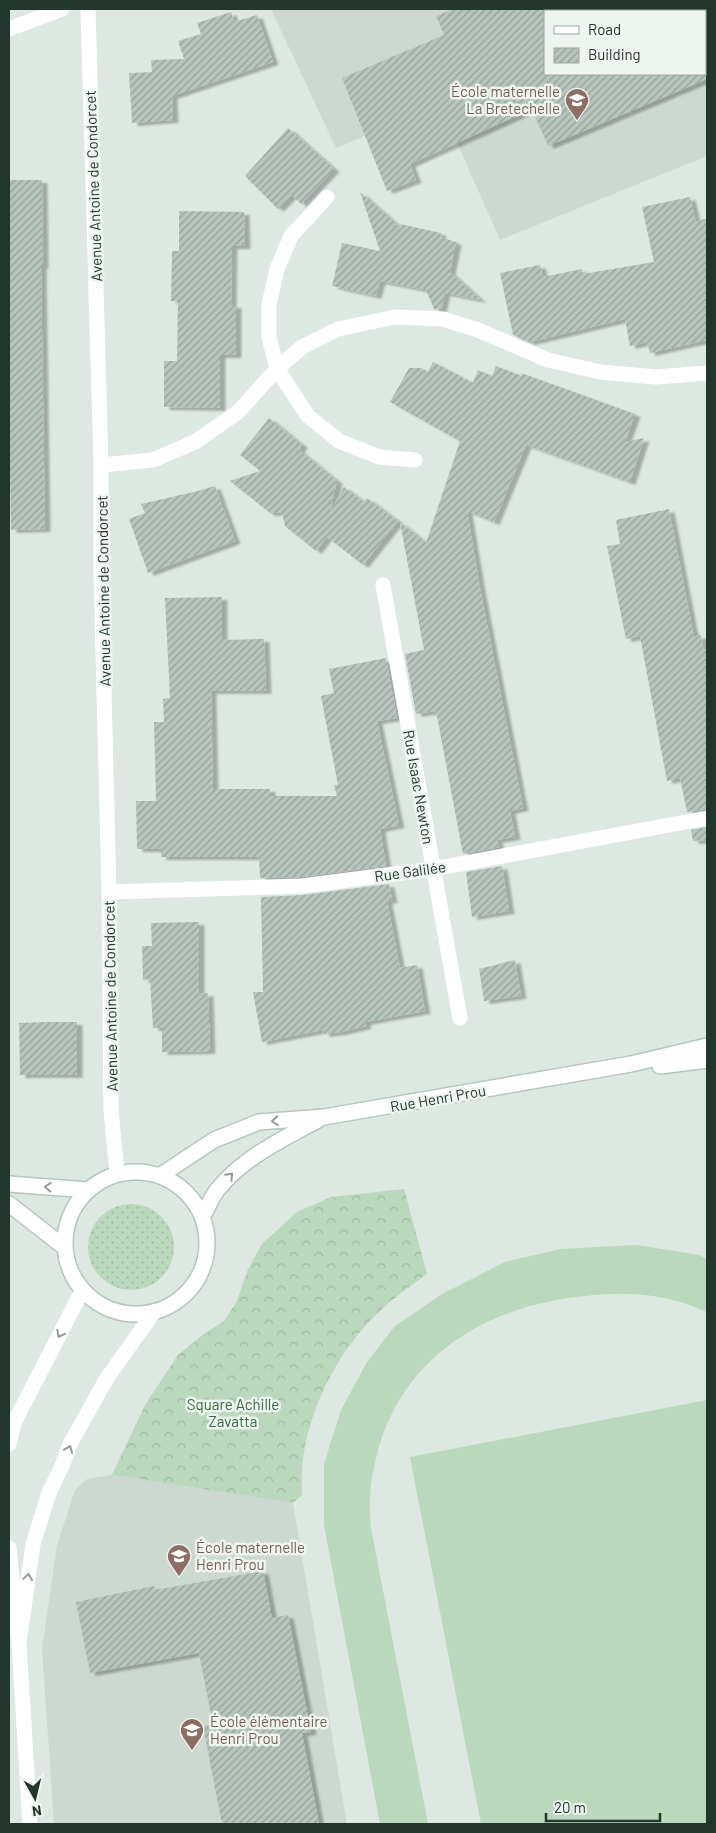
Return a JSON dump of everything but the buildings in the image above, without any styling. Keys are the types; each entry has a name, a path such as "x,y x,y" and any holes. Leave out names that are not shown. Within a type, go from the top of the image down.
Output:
{"street":[{"name":"Avenue Antoine de Condorcet","path":"88,9 109,892 111,1110 117,1174"},
{"path":"9,29 58,10"},
{"path":"327,197 291,236 277,269 268,304 269,337 277,369 308,416 339,441 379,457 415,460"},
{"path":"100,466 153,460 195,442 238,412 277,369 302,347 338,329 395,317 443,319 478,330 548,360 600,372 656,376 707,374"},
{"name":"Rue Isaac Newton","path":"384,585 460,1018"},
{"name":"Rue Galilée","path":"109,892 302,886 433,868 707,818"},
{"name":"Rue Henri Prou","path":"161,1175 214,1140 259,1122 324,1117 630,1064 707,1046"},
{"name":"Rue Henri Prou","path":"552,1078 707,1060"},
{"name":"Rue Henri Prou","path":"203,1216 218,1190 238,1169 267,1148 324,1117"},
{"path":"139,1171 161,1175 178,1185 193,1199 203,1216 208,1239 205,1264 194,1285 176,1303 154,1312 134,1315 115,1311 97,1304 82,1291 73,1278 67,1263 64,1247 66,1226 74,1206 88,1190 101,1180 117,1174 139,1171"},
{"path":"9,1184 88,1190"},
{"path":"9,1204 64,1247"},
{"path":"9,1444 14,1422 82,1291"},
{"path":"19,1643 33,1544 49,1493 70,1444 107,1378 154,1312"},
{"path":"9,1548 19,1643 30,1824"}],"shaded area":[{"name":"École maternelle La Bretechelle","path":"271,9 707,9 707,156 500,240 440,104 336,148"},
{"path":"112,1475 293,1503 347,1824 54,1824 42,1649 57,1545 75,1490 87,1479"}],"green space":[{"name":"Square Achille Zavatta","path":"404,1189 427,1274 387,1304 364,1327 348,1347 334,1370 312,1419 302,1470 302,1495 293,1503 112,1475 145,1405 178,1355 224,1321 237,1301 248,1269 262,1244 297,1212 331,1197"},
{"path":"123,1204 139,1204 148,1207 162,1216 171,1230 174,1247 171,1264 162,1278 148,1287 139,1290 123,1290 107,1283 95,1271 88,1255 88,1239 95,1223 107,1211"},
{"path":"637,1245 699,1255 707,1259 707,1312 677,1301 632,1294 585,1296 550,1301 516,1310 485,1323 456,1340 430,1361 408,1386 391,1416 378,1450 374,1469 370,1498 370,1518 428,1824 380,1824 324,1525 324,1464 341,1410 367,1362 395,1326 442,1294 505,1262 560,1249"},
{"path":"707,1400 707,1824 481,1824 410,1457"}],"place":[{"name":"École maternelle La Bretechelle","path":"577,121"},
{"name":"École maternelle Henri Prou","path":"179,1577"},
{"name":"École élémentaire Henri Prou","path":"192,1751"}]}
